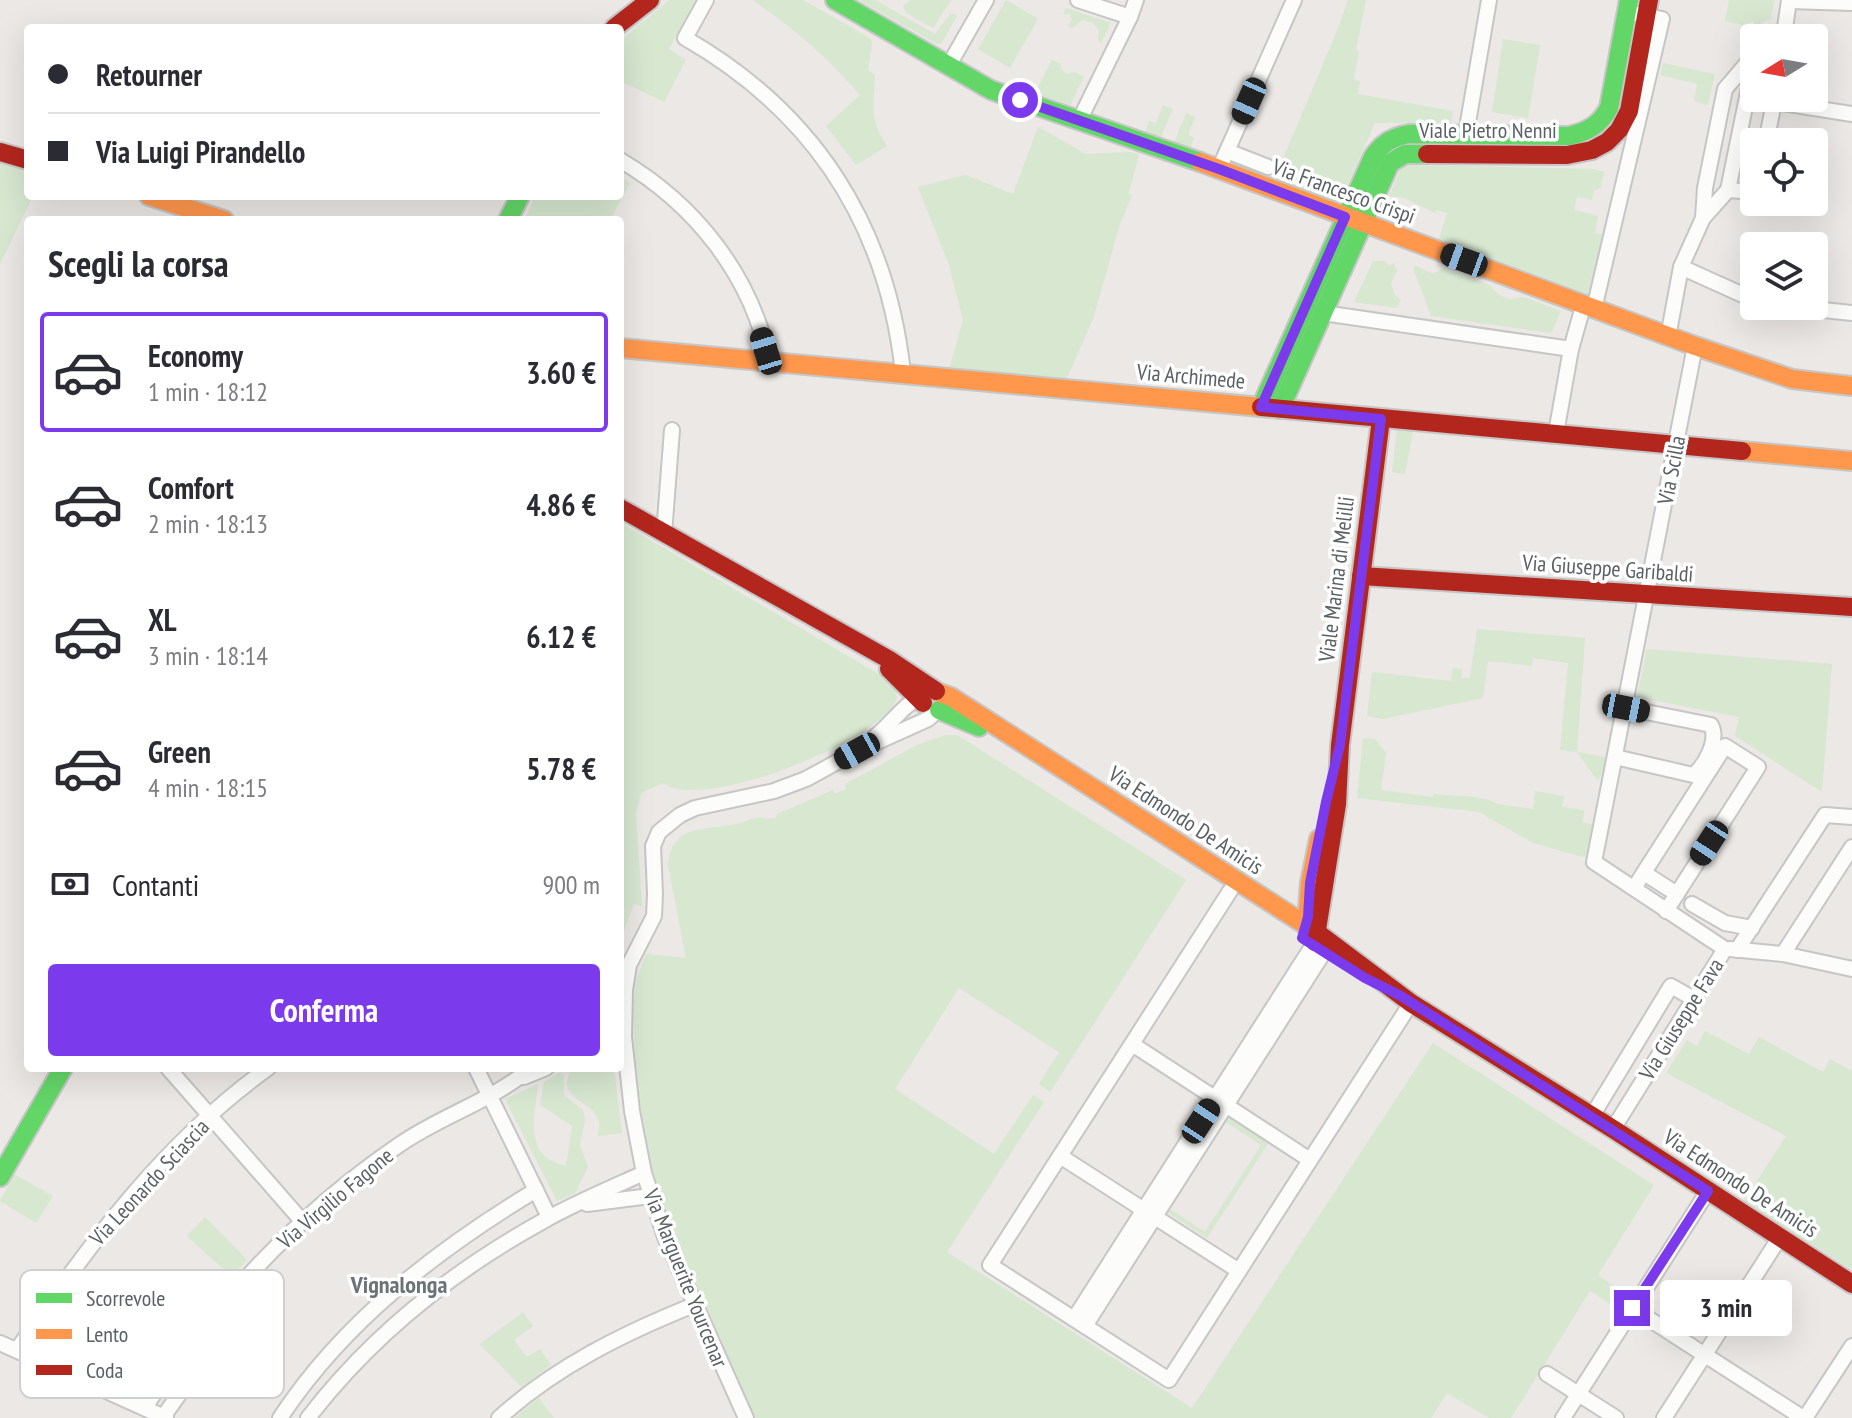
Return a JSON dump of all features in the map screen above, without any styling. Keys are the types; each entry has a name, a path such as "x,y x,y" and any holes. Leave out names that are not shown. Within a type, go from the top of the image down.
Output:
{"main road":[{"path":"619,24 650,0"},
{"name":"Via Francesco Crispi","path":"835,0 991,90 1219,169 1668,337 1792,379 1851,387"},
{"path":"1611,125 1628,6"},
{"path":"1611,125 1628,111 1648,8"},
{"name":"Viale Pietro Nenni","path":"1611,125 1610,140 1590,151 1567,155 1390,156 1382,144 1397,136 1581,134 1598,126 1611,125"},
{"path":"0,152 24,159"},
{"path":"1261,407 1354,220 1390,156"},
{"path":"162,200 212,216"},
{"path":"1280,409 1323,313 1354,220"},
{"name":"Via Archimede","path":"624,348 1852,461"},
{"name":"Viale Marina di Melilli","path":"1313,939 1337,804 1340,745 1381,419"},
{"path":"624,510 898,664 931,702"},
{"name":"Via Giuseppe Garibaldi","path":"1361,576 1852,607"},
{"path":"840,634 931,702"},
{"name":"Via Edmondo De Amicis","path":"931,702 951,697 1288,914 1313,939"},
{"name":"Via Edmondo De Amicis","path":"931,702 974,724 1230,891 1313,939 1365,978 1406,999 1613,1129 1852,1284"},
{"name":"Viale Marina di Melilli","path":"1313,939 1310,883 1340,745"},
{"path":"1288,914 1310,883"},
{"path":"0,1163 53,1072"},
{"path":"0,1177 61,1072"}],"street":[{"path":"706,0 685,38 755,84 795,122 829,166 858,213 880,264 895,318 903,373"},
{"path":"949,65 986,0"},
{"path":"1078,0 1130,17"},
{"path":"1079,121 1136,0"},
{"path":"1219,169 1294,0"},
{"path":"1466,134 1489,0"},
{"path":"1788,6 1852,3"},
{"path":"1556,433 1571,349 1589,306 1634,146 1662,19 1648,8 1628,6"},
{"path":"1703,218 1705,188 1725,89 1740,71"},
{"path":"1828,110 1852,114"},
{"path":"1668,337 1681,267 1703,218 1728,190 1744,112"},
{"path":"1611,125 1634,146"},
{"path":"1581,134 1590,151"},
{"path":"1227,151 1268,167"},
{"path":"624,163 683,206 720,249 748,297 769,360"},
{"path":"1728,190 1740,191"},
{"path":"1681,267 1740,294"},
{"path":"1828,310 1852,313"},
{"path":"1323,313 1571,349"},
{"name":"Via Scilla","path":"1647,594 1695,346"},
{"path":"664,534 672,430"},
{"name":"Via Giuseppe Fava","path":"1613,1129 1694,999 1731,950 1594,862 1647,594"},
{"path":"857,751 893,723 901,712 931,702"},
{"path":"857,751 931,702"},
{"path":"1615,757 1693,775 1699,771 1714,740 1715,732 1711,725 1626,708"},
{"path":"1634,888 1725,746 1758,767 1666,911"},
{"name":"Via Marguerite Yourcenar","path":"624,999 625,970 654,916 653,846 659,832 695,808 749,798 806,779 857,751"},
{"path":"1731,950 1752,928 1825,815 1852,817"},
{"path":"1783,954 1852,847"},
{"path":"1644,873 1677,894"},
{"path":"1230,891 990,1265 1169,1380 1310,1160 1406,999"},
{"path":"1692,904 1725,923 1752,928"},
{"path":"1079,1322 1220,1102 1313,939"},
{"path":"1731,950 1783,954 1852,969"},
{"path":"1592,1116 1671,986 1694,999"},
{"path":"1132,1044 1310,1160"},
{"name":"Via Marguerite Yourcenar","path":"624,1053 632,1111 650,1196 694,1305 746,1418"},
{"path":"171,1072 302,1221"},
{"name":"Via Leonardo Sciascia","path":"73,1270 105,1225 155,1168 209,1116 263,1072"},
{"path":"478,1072 549,1217"},
{"name":"Via Virgilio Fagone","path":"253,1270 302,1221 400,1144 526,1072"},
{"path":"516,1080 536,1072"},
{"path":"1604,1096 1625,1109"},
{"path":"1060,1156 1239,1271"},
{"path":"308,1418 373,1343 431,1295 508,1241 549,1217 644,1173"},
{"path":"280,1418 350,1330 415,1273 493,1216 536,1190"},
{"path":"1563,1418 1708,1191"},
{"path":"575,1206 650,1196"},
{"path":"1664,1418 1780,1237"},
{"path":"415,1273 431,1295"},
{"path":"499,1418 549,1379 595,1350 643,1325 694,1305"},
{"path":"1632,1308 1804,1418 1849,1356"},
{"path":"0,1343 20,1351"},
{"name":"Via Leonardo Sciascia","path":"17,1350 20,1346"},
{"path":"320,1365 338,1382"},
{"path":"1547,1374 1616,1418"},
{"path":"125,1398 164,1417 177,1398"},
{"name":"Via Virgilio Fagone","path":"145,1407 151,1398"}],"green space":[{"path":"669,0 695,0 669,49 686,60 664,102 624,83 624,38"},
{"path":"752,0 803,0 870,38 868,70 875,75 874,114 887,146 856,165 826,126 860,95 809,44"},
{"path":"859,0 875,0 935,34 951,13 957,16 941,44 937,44"},
{"path":"910,0 951,0 933,28 906,13 903,6"},
{"path":"1006,0 1038,19 1010,68 978,49"},
{"path":"1348,0 1366,0 1356,50 1359,51 1354,79 1360,81 1358,94 1453,111 1451,123 1375,123 1339,204 1274,180"},
{"path":"1729,0 1774,0 1771,19 1760,24 1753,21 1740,24 1725,21"},
{"path":"1066,8 1111,23 1101,43 1098,40 1099,31 1093,23 1082,20 1072,28 1068,26 1072,19 1069,14 1063,14"},
{"path":"1503,39 1540,45 1528,118 1492,112"},
{"path":"1052,60 1061,64 1066,74 1075,72 1084,77 1070,105 1035,93"},
{"path":"1663,63 1715,74 1708,105 1694,101 1697,84 1660,75"},
{"path":"1163,105 1173,109 1160,139 1145,132 1149,121 1156,123"},
{"path":"1186,113 1195,117 1188,135 1194,138 1190,150 1174,143"},
{"path":"1038,127 1086,154 1139,154 1129,193 1132,195 1120,224 1093,319 1066,380 949,369 963,320 948,262 918,187 966,175 1013,194"},
{"path":"0,162 24,169 24,200 31,200 0,264"},
{"path":"1406,165 1593,169 1604,172 1601,188 1594,190 1592,200 1577,197 1574,210 1598,216 1595,233 1604,235 1589,295 1439,239 1447,213 1436,210 1435,213 1404,198 1389,196 1400,170"},
{"path":"624,179 630,183 624,194"},
{"path":"533,200 621,200 612,216 527,216"},
{"path":"1373,261 1385,261 1389,266 1393,263 1397,271 1391,283 1401,301 1396,308 1354,302"},
{"path":"1416,266 1433,274 1442,268 1489,285 1499,295 1510,299 1524,297 1561,311 1551,333 1431,316 1413,268"},
{"path":"1397,429 1413,431 1405,474 1392,472"},
{"path":"624,524 892,682 897,695 883,717 859,734 787,768 748,781 712,788 682,790 663,783 641,793 636,813 642,906 634,904 624,930"},
{"path":"1477,629 1585,638 1577,752 1560,750 1568,663 1533,658 1532,666 1488,661 1483,698 1383,719 1367,716 1372,672 1451,681 1453,668 1462,669 1461,678 1470,678"},
{"path":"1647,649 1832,664 1822,792 1735,736 1739,717 1637,697"},
{"path":"946,735 957,735 1186,880 1050,1092 1039,1084 1059,1052 959,988 895,1089 994,1154 1033,1095 1044,1102 947,1252 1192,1408 1433,1043 1654,1185 1598,1275 1627,1295 1618,1309 1590,1291 1511,1418 1489,1418 1447,1393 1431,1418 754,1418 664,1210 641,1109 635,1058 633,1000 636,981 646,954 686,958 668,865 670,852 675,843 689,832 757,818 776,818 777,814 833,790 835,794 846,789 845,784 917,745"},
{"path":"1363,738 1375,739 1386,753 1381,790 1432,797 1434,794 1476,797 1497,804 1533,809 1535,791 1564,796 1562,807 1584,810 1583,823 1593,824 1587,853 1583,857 1533,843 1479,812 1357,798"},
{"path":"1577,752 1606,757 1602,775 1597,780"},
{"path":"1705,1031 1749,1054 1759,1037 1823,1072 1830,1059 1852,1071 1852,1270 1744,1201 1786,1136 1666,1073 1687,1040 1697,1046"},
{"path":"560,1072 564,1075 564,1095 583,1110 585,1120 580,1145 588,1167 575,1193 557,1201 505,1099 538,1084 534,1122 537,1145 552,1161 566,1166 572,1126 540,1105 544,1082"},
{"path":"571,1072 614,1072 622,1133 598,1136 596,1115 571,1093 568,1079"},
{"path":"1230,1116 1269,1142 1207,1238 1168,1213 1170,1209 1205,1232 1261,1145 1226,1122"},
{"path":"14,1174 53,1196 36,1223 0,1201"},
{"path":"205,1217 247,1260 237,1270 224,1270 187,1236"},
{"path":"523,1312 533,1326 514,1340 527,1357 540,1349 551,1365 521,1387 480,1344"},
{"path":"539,1398 554,1418 514,1418"}],"traffic: fast":[{"path":"835,0 991,90 1200,162"},
{"path":"1261,407 1373,157 1380,148 1393,139 1409,134 1569,136 1592,127 1609,108 1629,0"},
{"path":"1280,409 1390,163 1405,154 1427,154"},
{"path":"510,216 518,200"},
{"path":"939,710 979,727"},
{"path":"0,1177 61,1072"}],"traffic: slow":[{"path":"1200,162 1695,346 1792,379 1852,386"},
{"path":"162,200 212,216"},
{"path":"624,348 1261,407"},
{"path":"1742,451 1852,461"},
{"path":"940,693 951,697 1315,931"},
{"path":"1307,922 1310,883 1319,839"}],"traffic: jam":[{"path":"619,24 650,0"},
{"path":"1427,154 1567,155 1592,150 1607,142 1619,130 1629,111 1649,0"},
{"path":"0,152 24,159"},
{"path":"1261,407 1742,451"},
{"path":"1315,942 1337,804 1340,745 1381,419"},
{"path":"624,510 888,659 936,691"},
{"path":"1361,576 1852,607"},
{"path":"889,669 923,703"},
{"path":"1315,931 1411,1003 1852,1284"}],"district":[{"name":"Vignalonga","path":"399,1284"}],"route":[{"path":"1020,100 1219,169 1345,217 1261,407 1381,419 1340,745 1310,883 1307,925 1302,938 1365,978 1401,996 1708,1191 1632,1308"}]}
